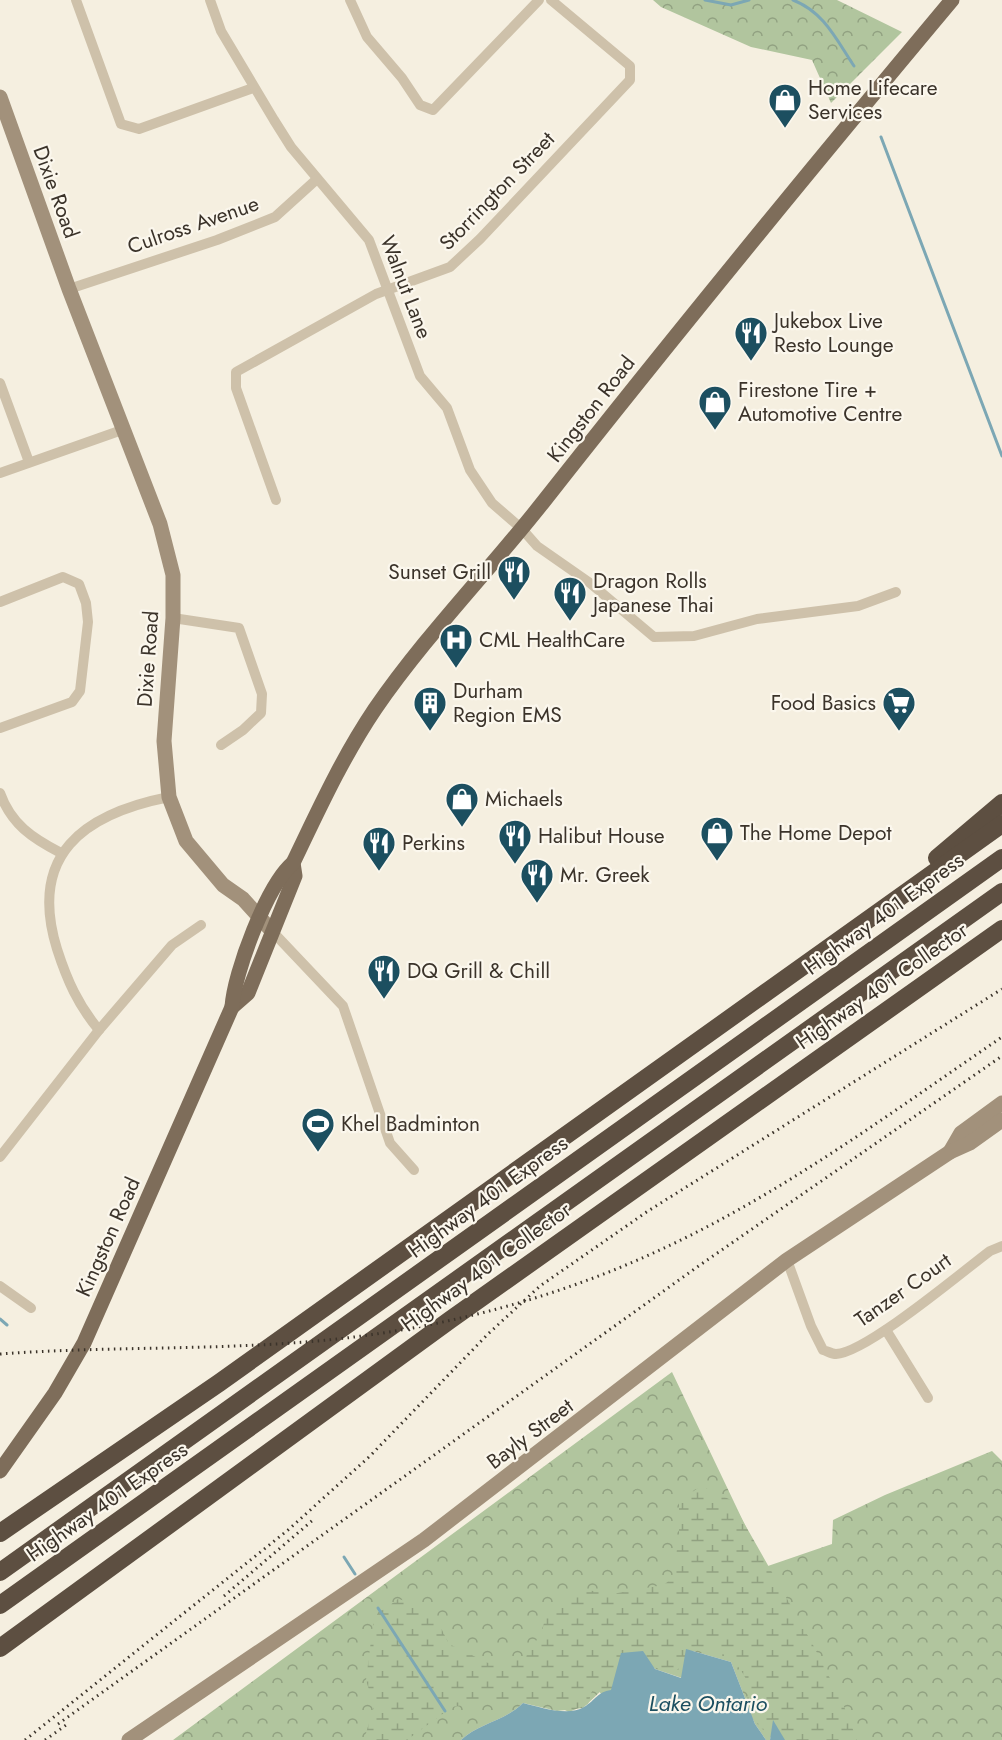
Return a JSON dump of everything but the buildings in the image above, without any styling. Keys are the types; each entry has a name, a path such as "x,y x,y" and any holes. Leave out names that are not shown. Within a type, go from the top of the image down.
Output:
{"highway":[{"path":"865,920 1002,802"},
{"path":"0,1533 247,1363 1002,824"},
{"name":"Highway 401 Express","path":"0,1572 1002,858"},
{"name":"Highway 401 Express","path":"0,1605 1002,892"},
{"name":"Highway 401 Collector","path":"0,1648 460,1313 1002,929"}],"main road":[{"name":"Kingston Road","path":"0,1471 55,1393 84,1343 232,1007 233,991 259,918 282,873 293,863 344,759 374,711 412,659 522,529 648,369 952,0"},
{"name":"Dixie Road","path":"0,97 69,289 160,524 173,575 173,618 164,741 169,796 186,841 223,885 243,898 271,930"},
{"name":"Kingston Road","path":"232,1007 248,993 271,930 295,876 293,863"},
{"name":"Bayly Street","path":"950,1152 962,1133 1002,1103"},
{"name":"Bayly Street","path":"129,1740 424,1540 787,1260 950,1152 970,1143 1002,1119"}],"street":[{"path":"76,0 121,124 139,129 253,88"},
{"name":"Walnut Lane","path":"210,0 221,31 253,88 291,147 369,240 420,376 447,408 470,470 492,503 522,529 537,546 590,583 654,637 694,636 757,620 858,606 896,592"},
{"path":"350,0 367,37 402,78 420,105 433,110 539,0"},
{"name":"Storrington Street","path":"276,500 236,388 236,372 366,299 450,267 480,239 630,80 630,66 551,0"},
{"name":"Culross Avenue","path":"69,289 217,240 275,217 317,178"},
{"path":"0,383 29,462"},
{"path":"0,473 122,430"},
{"path":"0,602 63,577 79,584 87,603 88,622 80,691 72,702 0,728"},
{"path":"173,618 238,628 262,694 261,713 243,730 221,745"},
{"path":"0,793 6,809 20,829 61,853"},
{"path":"99,1030 72,992 50,924 48,898 61,853 86,828 107,816 169,796"},
{"path":"0,1157 99,1030 172,945 201,925"},
{"name":"Dixie Road","path":"271,930 343,1006 390,1143 414,1170"},
{"name":"Tanzer Court","path":"787,1260 811,1326 823,1350 835,1354 847,1351 886,1330 990,1251 1002,1246"},
{"path":"0,1286 31,1308"},
{"path":"886,1330 928,1398"}],"green space":[{"path":"653,0 837,0 902,32 831,103 812,60 751,47 661,7"},
{"path":"672,1372 765,1567 832,1544 833,1520 885,1495 992,1451 1002,1461 1002,1740 785,1740 773,1721 770,1740 766,1740 755,1724 731,1662 686,1649 682,1678 655,1669 643,1651 583,1708 557,1711 523,1703 461,1740 173,1740"},
{"path":"701,1486 731,1500 812,1643 843,1704 857,1740 773,1740 743,1709 749,1690 747,1681 736,1665 729,1658 711,1649 693,1647 692,1665 674,1670 631,1665 613,1709 594,1685 588,1704 569,1712 554,1705 549,1699 493,1699 452,1707 407,1740 364,1740 374,1706 366,1680 374,1617 398,1599 417,1604 436,1618 449,1644 488,1663 526,1656 542,1632 546,1613 564,1596 587,1590 612,1594 663,1585 672,1579 679,1536 679,1501"}],"water":[{"name":"Lake Ontario","path":"686,1649 731,1662 755,1724 766,1740 461,1740 523,1703 562,1711 584,1707 599,1694 611,1690 621,1653 643,1651 655,1669 681,1678"},
{"name":"Lake Ontario","path":"773,1720 785,1740 770,1740"}],"waterway":[{"path":"705,0 731,5 749,0"},
{"path":"793,0 804,5 821,19 854,66"},
{"path":"881,137 1002,456"},
{"path":"0,1319 7,1325"},
{"path":"344,1557 355,1574"},
{"path":"378,1608 445,1711"}],"railway":[{"path":"25,1740 288,1530 370,1456 488,1334 540,1286 648,1211 1002,989"},
{"path":"0,1354 317,1341 440,1323 516,1304 626,1265 707,1227 751,1203 836,1150 1002,1037"},
{"path":"58,1724 700,1265 1002,1056"},
{"path":"224,1596 313,1520"},
{"path":"45,1740 69,1723"}],"place":[{"name":"Home Lifecare Services","path":"785,129"},
{"name":"Jukebox Live Resto Lounge","path":"751,362"},
{"name":"Firestone Tire + Automotive Centre","path":"715,431"},
{"name":"Sunset Grill","path":"514,601"},
{"name":"Dragon Rolls Japanese Thai","path":"570,622"},
{"name":"CML HealthCare","path":"456,669"},
{"name":"Durham Region EMS","path":"430,732"},
{"name":"Food Basics","path":"899,732"},
{"name":"Michaels","path":"462,828"},
{"name":"The Home Depot","path":"717,862"},
{"name":"Halibut House","path":"515,865"},
{"name":"Perkins","path":"379,872"},
{"name":"Mr. Greek","path":"537,904"},
{"name":"DQ Grill & Chill","path":"384,1000"},
{"name":"Khel Badminton","path":"318,1153"}]}
